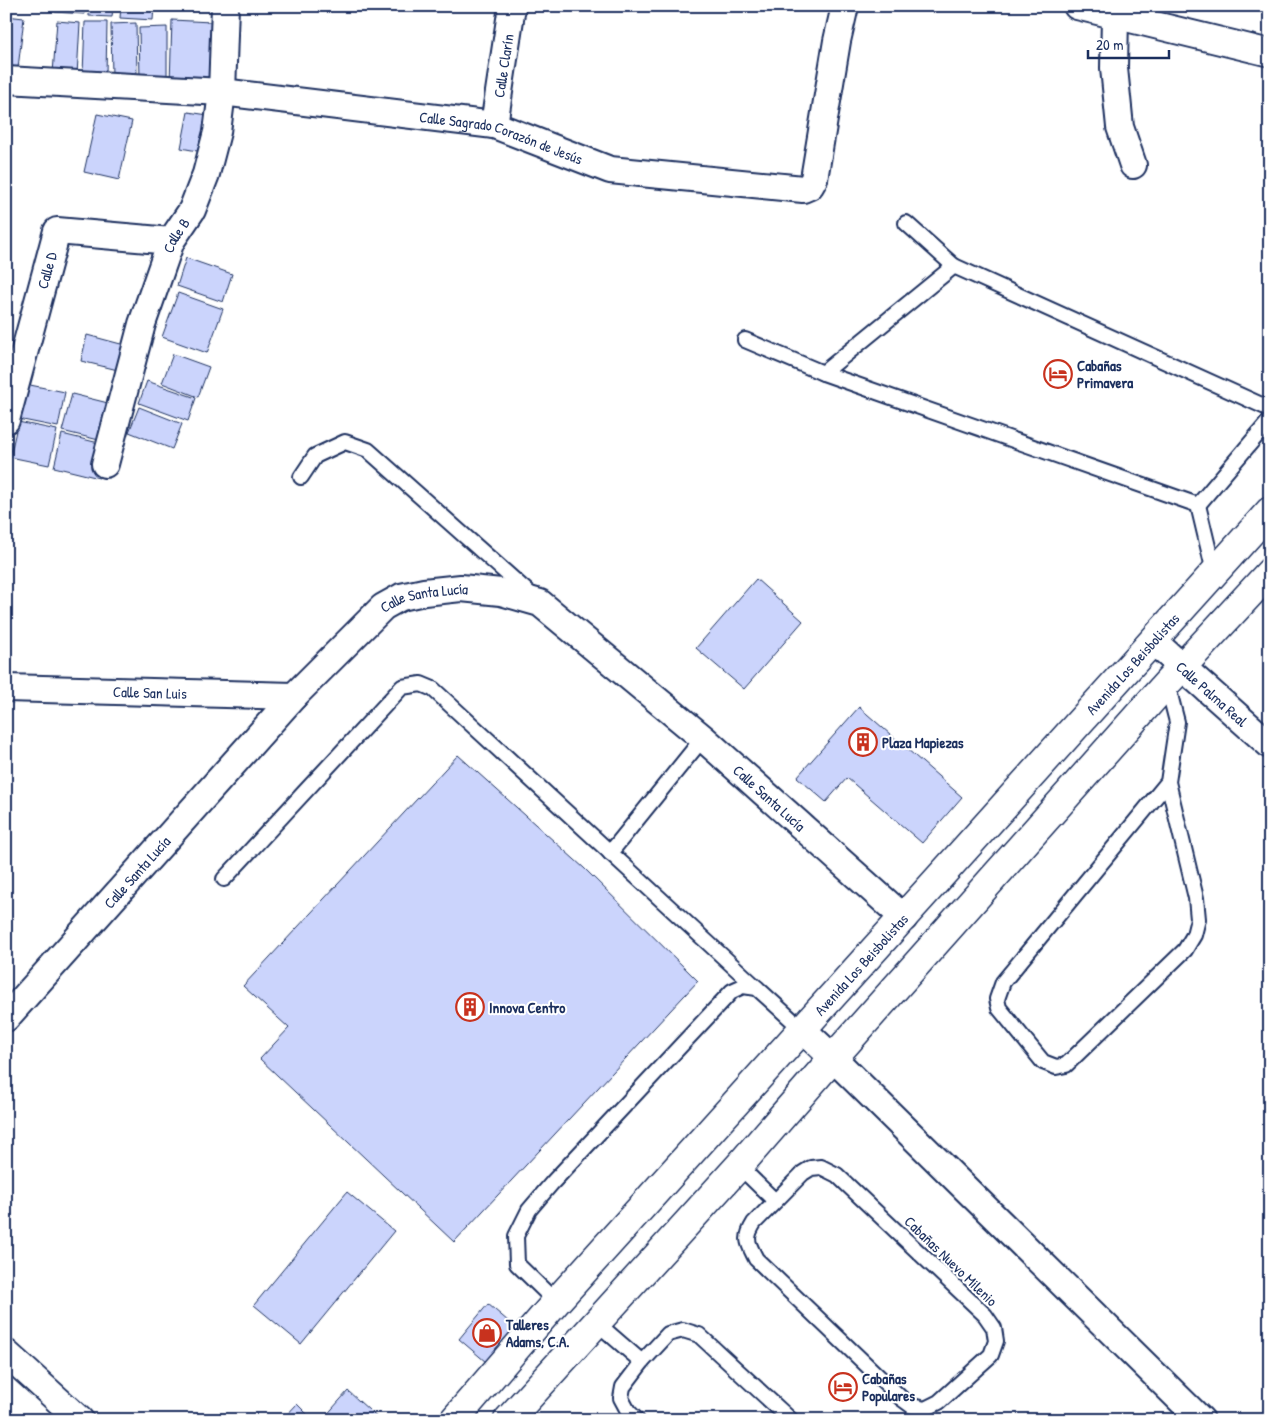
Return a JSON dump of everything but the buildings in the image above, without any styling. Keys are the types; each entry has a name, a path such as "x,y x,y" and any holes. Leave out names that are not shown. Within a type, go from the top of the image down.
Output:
{"main road":[{"name":"Avenida Los Beisbolistas","path":"454,1420 556,1302 1270,511"},
{"path":"508,1420 739,1166 832,1058 1174,675 1270,572"}],"street":[{"name":"Calle B","path":"105,464 142,324 171,241 192,210 206,174 217,132 222,92 225,6"},
{"name":"Calle Clarín","path":"494,125 512,6"},
{"name":"Calle Sagrado Corazón de Jesús","path":"6,80 222,92 494,125 610,170 803,189 810,186 814,179 837,41 846,6"},
{"path":"1133,165 1120,127 1114,68 1099,10 1270,53"},
{"name":"Calle D","path":"6,420 57,231 171,241"},
{"name":"Calle Santa Lucía","path":"6,1018 294,696 383,607 401,597 424,592 461,588 501,592 540,603 704,738 904,918"},
{"name":"Calle Palma Real","path":"1153,641 1174,675 1270,745"},
{"name":"Calle San Luis","path":"6,688 294,696"},
{"path":"803,1030 1201,1420"},
{"path":"6,1353 80,1420"}],"lane":[{"path":"906,223 954,266 1270,409"},
{"path":"823,373 954,266"},
{"path":"745,340 823,373 1198,505"},
{"path":"1198,505 1270,420"},
{"path":"301,477 315,456 345,442 368,450 540,603"},
{"path":"1198,505 1214,572"},
{"path":"1168,782 1002,982 996,1000 999,1008 1042,1062 1056,1066 1066,1065 1185,950 1194,935 1198,920 1196,898 1168,782 1177,722 1174,675"},
{"path":"224,879 402,686 421,684 433,689 803,1030"},
{"path":"610,853 704,738"},
{"path":"556,1302 517,1264 516,1236 529,1210 732,991 743,986 757,988"},
{"path":"739,1166 775,1201"},
{"name":"Cabañas Nuevo Milenio","path":"820,1167 837,1176 985,1315 994,1328 996,1341 991,1355 939,1402 925,1409 912,1406 901,1398 756,1259 748,1242 749,1232 754,1222 775,1201 803,1173 811,1168 820,1167"},
{"path":"597,1323 642,1362"},
{"path":"637,1420 628,1411 622,1398 623,1387 642,1362 668,1334 683,1330 699,1334 791,1420"}],"place":[{"name":"Cabañas Primavera","path":"1058,374"},
{"name":"Plaza Mapiezas","path":"863,742"},
{"name":"Innova Centro","path":"470,1007"},
{"name":"Talleres Adams, C.A.","path":"487,1333"},
{"name":"Cabañas Populares","path":"843,1387"}]}
